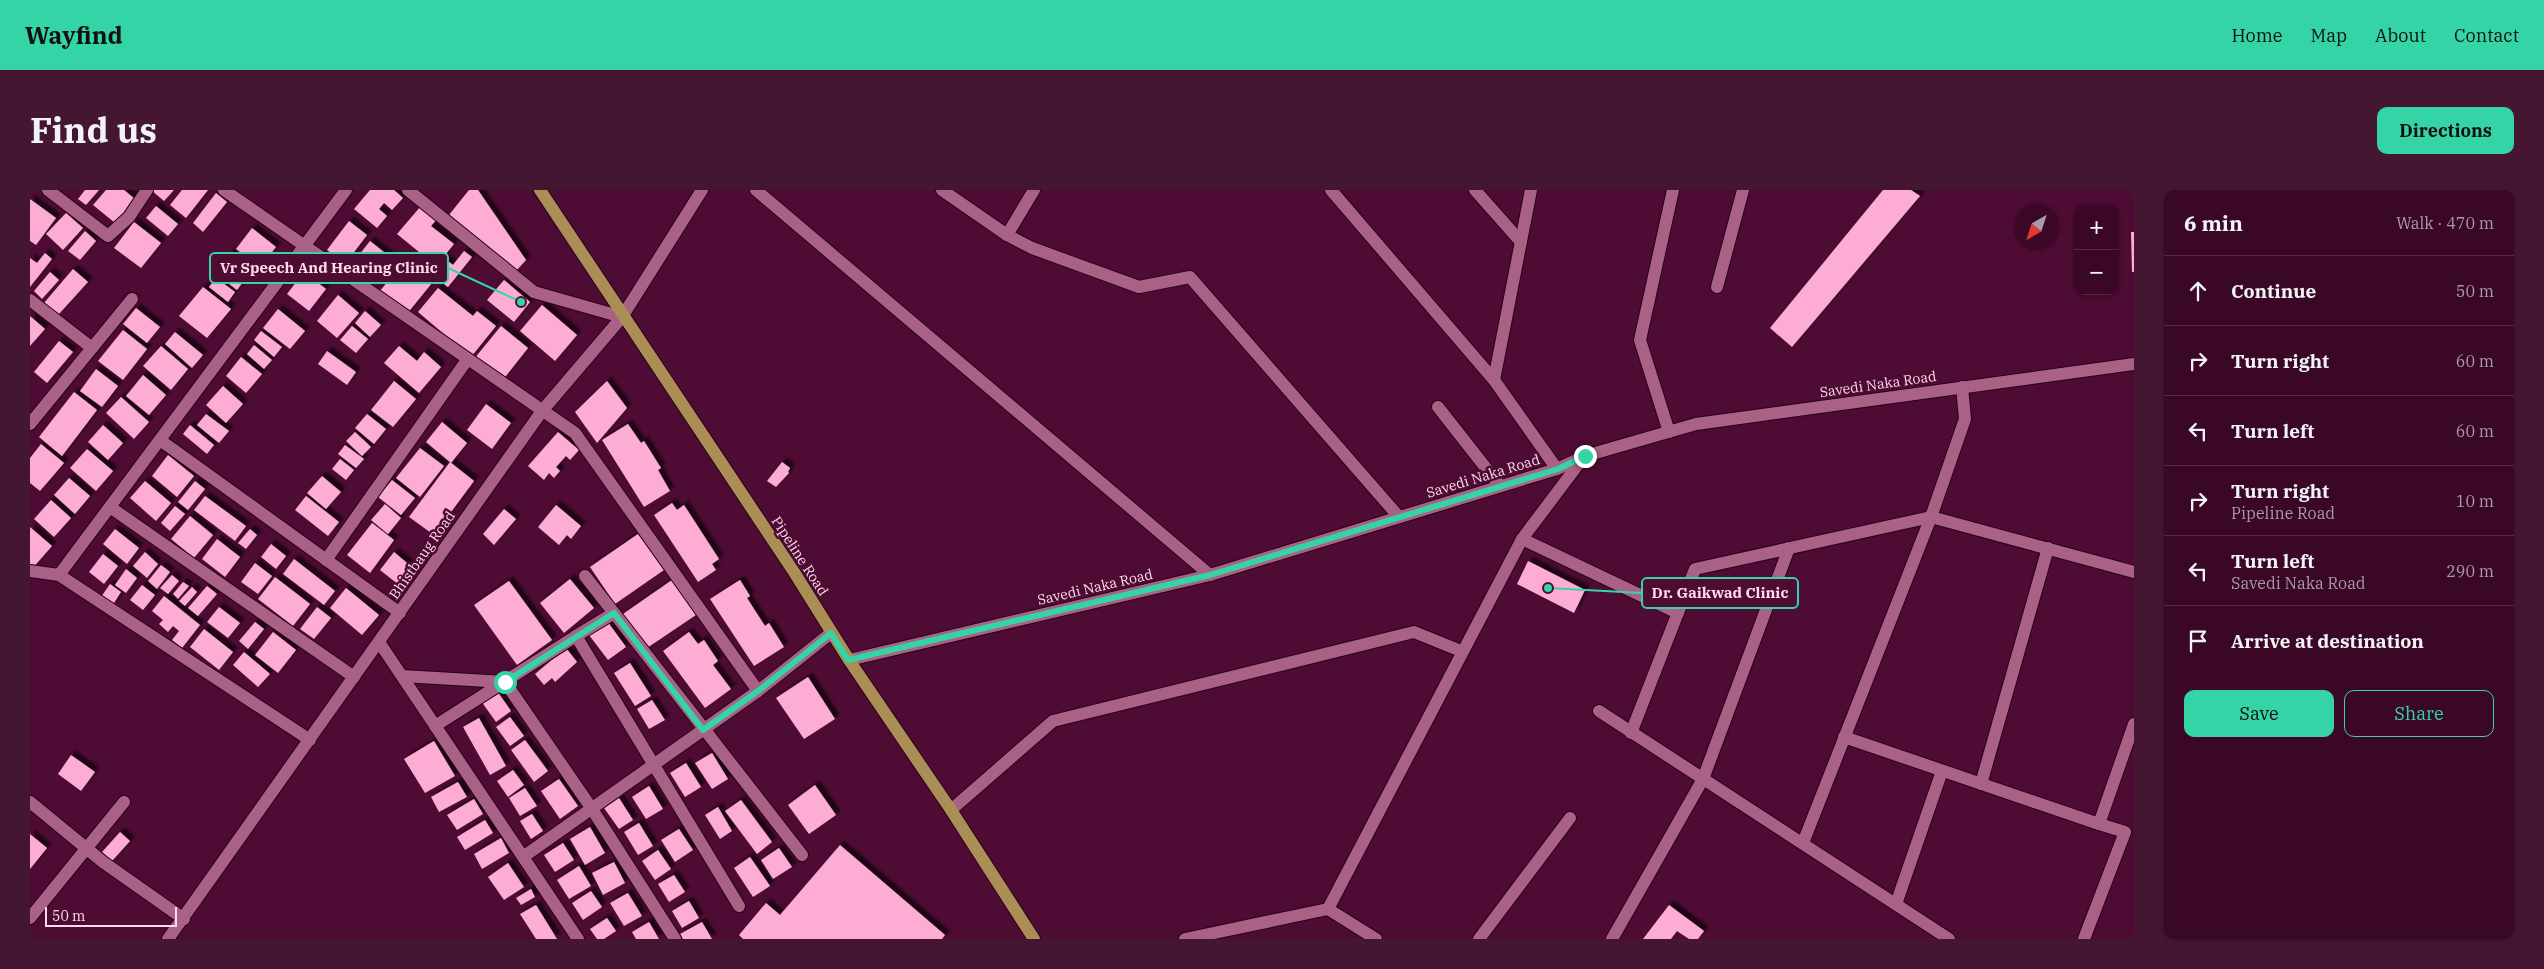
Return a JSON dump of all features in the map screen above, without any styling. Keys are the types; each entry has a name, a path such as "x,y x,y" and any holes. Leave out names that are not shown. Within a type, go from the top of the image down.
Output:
{"main road":[{"name":"Pipeline Road","path":"540,190 794,572 848,660 951,810 1034,939"}],"street":[{"path":"48,190 108,236 129,217 147,190"},
{"path":"224,190 575,433 758,691"},
{"path":"59,576 346,190"},
{"path":"408,190 534,292 622,316"},
{"name":"Bhistbaug Road","path":"168,939 542,411 622,316 702,190"},
{"path":"756,190 1210,575"},
{"path":"942,190 1007,235 1032,248 1139,288 1190,277 1399,517"},
{"path":"1007,235 1034,190"},
{"path":"1474,190 1521,242"},
{"path":"1494,380 1531,190"},
{"path":"1669,432 1640,340 1673,190"},
{"path":"1717,287 1742,190"},
{"path":"1339,193 1494,380 1558,469"},
{"path":"30,424 132,298"},
{"path":"30,300 92,348"},
{"path":"326,560 468,360"},
{"name":"Savedi Naka Road","path":"848,660 1210,575 1558,469 1585,456 1696,424 2134,364"},
{"path":"1804,843 1931,517 1965,418 1962,387"},
{"path":"1438,407 1500,486"},
{"path":"160,440 400,613"},
{"path":"1328,909 1461,651 1522,539 1585,456"},
{"path":"110,507 354,677"},
{"path":"1631,733 1695,569 1931,517 2134,572"},
{"path":"1522,539 1678,613"},
{"path":"1612,939 1703,779 1789,548"},
{"path":"1981,784 2048,548"},
{"path":"30,571 59,576 310,740"},
{"path":"585,576 802,855"},
{"path":"435,726 614,613"},
{"path":"951,810 1053,721 1414,632 1461,651"},
{"path":"523,857 758,691 831,633"},
{"path":"576,636 739,906"},
{"path":"379,642 578,939"},
{"path":"402,676 505,682"},
{"path":"505,682 592,809 675,939"},
{"path":"1599,711 1949,939"},
{"path":"2098,824 2134,724"},
{"path":"1844,737 2125,832 2084,939"},
{"path":"1896,904 1942,771"},
{"path":"30,802 86,848 184,919"},
{"path":"30,918 124,802"},
{"path":"1479,939 1570,818"},
{"path":"1185,939 1328,909 1376,939"}],"building":[{"path":"85,190 99,190 86,205 78,199"},
{"path":"106,190 124,190 135,199 115,223 93,205"},
{"path":"151,190 174,190 164,201"},
{"path":"182,190 208,190 186,218 170,205"},
{"path":"370,190 394,190 403,198 392,210 384,203 379,209 387,216 377,228 354,209"},
{"path":"469,190 478,190 526,260 517,270 449,215"},
{"path":"1883,190 1911,190 1920,196 1792,347 1770,328"},
{"path":"216,193 227,202 203,232 193,223"},
{"path":"30,199 56,218 36,245 30,241"},
{"path":"156,206 178,224 168,236 146,218"},
{"path":"421,206 437,219 431,226 454,244 436,266 397,234"},
{"path":"66,213 83,228 63,250 46,234"},
{"path":"349,221 367,235 345,264 327,250"},
{"path":"134,222 161,243 141,268 114,248"},
{"path":"252,228 276,247 260,267 236,249"},
{"path":"85,231 96,241 80,260 68,251"},
{"path":"2131,232 2134,232 2134,272 2132,272"},
{"path":"370,241 394,260 376,283 352,264"},
{"path":"464,251 472,257 448,287 432,275 444,258 453,265"},
{"path":"45,253 52,259 30,287 30,258 37,263"},
{"path":"230,253 252,270 237,290 215,273"},
{"path":"405,261 432,283 406,315 379,292"},
{"path":"73,269 88,282 58,315 44,303"},
{"path":"50,272 59,280 42,299 34,291"},
{"path":"304,272 326,289 309,311 287,294"},
{"path":"216,278 235,292 228,302 209,287"},
{"path":"504,280 530,302 514,322 487,300"},
{"path":"203,287 231,309 207,338 179,316"},
{"path":"438,288 473,316 477,311 496,326 471,357 418,312"},
{"path":"338,295 359,313 337,338 317,321"},
{"path":"542,305 577,335 555,361 520,331"},
{"path":"136,308 160,327 147,343 123,324"},
{"path":"278,309 305,331 290,349 263,328"},
{"path":"365,311 381,325 370,337 355,323"},
{"path":"30,316 45,329 30,346"},
{"path":"352,326 368,339 356,353 340,340"},
{"path":"501,326 528,348 502,381 474,359"},
{"path":"123,330 147,349 123,380 98,361"},
{"path":"261,331 282,347 274,357 254,340"},
{"path":"175,332 203,355 192,368 165,344"},
{"path":"59,341 73,352 47,383 34,372"},
{"path":"254,345 272,360 264,369 247,354"},
{"path":"161,346 188,369 171,390 143,366"},
{"path":"399,346 417,361 424,352 441,367 419,393 384,363"},
{"path":"327,351 356,372 347,385 318,364"},
{"path":"241,357 262,374 246,393 226,376"},
{"path":"96,369 118,386 102,407 80,391"},
{"path":"143,375 166,395 149,415 126,396"},
{"path":"394,381 416,399 393,427 371,410"},
{"path":"607,381 627,408 597,443 575,412"},
{"path":"223,386 243,404 226,423 206,405"},
{"path":"74,392 97,410 62,456 39,437"},
{"path":"121,397 149,422 134,439 106,413"},
{"path":"486,404 511,423 492,449 467,430"},
{"path":"206,414 229,431 219,443 197,425"},
{"path":"367,414 386,429 374,444 355,428"},
{"path":"442,422 467,443 451,463 426,442"},
{"path":"628,424 641,443 644,441 661,468 658,470 670,491 644,507 602,440"},
{"path":"103,425 123,443 108,460 88,442"},
{"path":"190,425 214,445 207,454 183,434"},
{"path":"355,432 371,447 362,456 346,441"},
{"path":"558,432 579,450 570,460 566,456 556,467 560,471 554,478 549,473 544,480 528,466"},
{"path":"41,444 64,463 40,491 30,483 30,458"},
{"path":"345,445 364,459 356,468 338,454"},
{"path":"420,448 444,466 420,497 396,478"},
{"path":"87,449 113,471 96,491 70,468"},
{"path":"168,455 194,476 177,497 152,476"},
{"path":"340,459 354,470 346,480 332,469"},
{"path":"450,462 474,481 434,535 409,517"},
{"path":"782,462 790,468 789,473 776,487 767,481"},
{"path":"322,476 341,492 326,509 307,493"},
{"path":"69,478 90,496 75,514 54,495"},
{"path":"392,480 415,498 401,515 378,497"},
{"path":"145,481 171,503 156,521 130,498"},
{"path":"195,481 205,489 188,510 178,502"},
{"path":"205,496 246,526 235,541 194,510"},
{"path":"306,496 339,522 328,536 295,510"},
{"path":"51,500 71,518 54,537 34,519"},
{"path":"672,503 677,510 684,505 719,559 712,564 716,570 698,582 654,515"},
{"path":"385,504 401,518 388,534 371,520"},
{"path":"556,505 581,526 571,539 567,535 559,545 538,527"},
{"path":"175,506 185,514 170,531 161,523"},
{"path":"504,509 516,519 494,545 483,534"},
{"path":"190,516 213,535 194,558 171,539"},
{"path":"372,523 394,540 370,573 347,555"},
{"path":"30,527 52,546 31,570 30,569"},
{"path":"115,529 139,548 127,564 103,544"},
{"path":"250,529 257,535 246,549 238,543"},
{"path":"638,534 664,570 615,604 590,567"},
{"path":"217,539 240,557 225,577 202,559"},
{"path":"271,544 286,556 276,569 261,557"},
{"path":"145,552 158,564 147,578 133,566"},
{"path":"394,552 413,568 399,585 380,570"},
{"path":"103,554 118,566 104,584 89,572"},
{"path":"294,559 335,591 324,605 283,574"},
{"path":"1528,561 1585,590 1574,613 1517,584"},
{"path":"255,563 272,576 258,594 241,582"},
{"path":"161,565 170,572 157,589 148,581"},
{"path":"126,569 137,578 126,593 115,585"},
{"path":"172,575 179,581 168,594 160,588"},
{"path":"275,577 310,604 293,626 258,599"},
{"path":"570,579 594,608 564,633 540,603"},
{"path":"672,580 696,615 647,648 623,614"},
{"path":"740,580 750,596 747,598 765,626 769,623 784,647 754,666 710,599"},
{"path":"509,581 552,640 517,665 474,605"},
{"path":"183,582 189,586 178,599 173,594"},
{"path":"110,584 121,592 112,606 101,597"},
{"path":"142,585 155,595 143,610 130,600"},
{"path":"207,586 217,594 198,616 188,608"},
{"path":"192,587 197,592 185,606 179,601"},
{"path":"346,588 379,615 362,635 330,608"},
{"path":"164,596 200,625 182,648 172,640 179,631 173,626 168,632 159,624 163,620 152,611"},
{"path":"219,607 240,623 228,638 207,622"},
{"path":"317,607 331,618 314,639 300,629"},
{"path":"607,621 626,647 608,660 589,635"},
{"path":"255,622 264,629 248,649 239,641"},
{"path":"204,629 233,652 219,670 190,647"},
{"path":"273,632 296,650 278,673 255,655"},
{"path":"689,632 698,644 704,640 718,661 713,665 731,689 705,708 663,651"},
{"path":"566,648 577,662 555,682 552,678 544,685 535,674"},
{"path":"244,652 270,674 258,687 233,665"},
{"path":"630,663 651,696 635,706 614,673"},
{"path":"808,677 835,719 804,739 776,698"},
{"path":"497,691 511,711 496,722 481,701"},
{"path":"652,700 665,720 649,729 637,709"},
{"path":"510,717 524,736 510,746 496,727"},
{"path":"479,718 506,766 490,775 463,727"},
{"path":"525,740 548,771 534,782 511,750"},
{"path":"434,741 455,776 425,793 404,759"},
{"path":"712,753 728,779 712,789 695,763"},
{"path":"71,755 95,772 81,791 58,774"},
{"path":"686,763 701,787 685,797 670,773"},
{"path":"513,770 524,785 508,797 497,781"},
{"path":"559,779 578,806 560,819 541,791"},
{"path":"458,782 467,797 439,812 431,797"},
{"path":"815,785 836,815 809,834 788,805"},
{"path":"649,786 663,809 646,819 632,797"},
{"path":"525,788 537,806 520,816 509,798"},
{"path":"619,798 633,820 619,829 604,808"},
{"path":"474,799 483,814 457,830 447,815"},
{"path":"741,800 772,842 757,854 725,811"},
{"path":"718,807 732,831 720,839 705,815"},
{"path":"532,814 543,831 531,839 520,821"},
{"path":"485,820 493,833 465,850 457,837"},
{"path":"639,823 653,846 638,855 624,832"},
{"path":"590,827 605,853 585,865 570,839"},
{"path":"679,829 693,850 675,862 661,840"},
{"path":"120,832 130,841 112,861 102,852"},
{"path":"30,834 47,848 30,869"},
{"path":"501,838 509,853 482,869 474,854"},
{"path":"563,843 574,860 555,872 544,855"},
{"path":"840,845 945,935 942,939 743,939 739,935 766,903 780,915"},
{"path":"779,848 792,867 773,879 761,860"},
{"path":"658,850 671,869 655,880 642,861"},
{"path":"750,857 770,886 753,897 734,868"},
{"path":"614,862 625,883 603,895 592,873"},
{"path":"508,863 524,887 504,900 488,877"},
{"path":"579,866 591,886 569,899 557,880"},
{"path":"674,875 685,892 669,902 658,884"},
{"path":"531,889 535,897 521,905 516,898"},
{"path":"591,891 602,907 583,920 572,903"},
{"path":"628,893 642,916 624,926 610,903"},
{"path":"689,901 699,918 682,928 672,911"},
{"path":"536,905 557,939 536,939 520,914"},
{"path":"1669,905 1704,931 1698,939 1689,939 1677,931 1671,939 1643,939"},
{"path":"607,918 616,931 604,939 597,939 590,929"},
{"path":"649,922 659,939 636,939 632,932"},
{"path":"702,922 712,939 683,939 680,934"}],"place":[{"name":"Vr Speech And Hearing Clinic","path":"521,302"},
{"name":"Dr. Gaikwad Clinic","path":"1548,588"}],"route":[{"path":"505,682 614,613 703,730 758,691 831,633 848,660 1210,575 1558,469 1585,456"}]}
